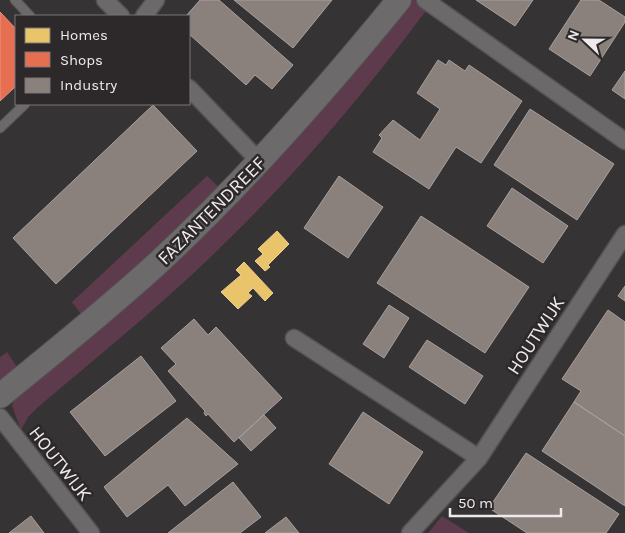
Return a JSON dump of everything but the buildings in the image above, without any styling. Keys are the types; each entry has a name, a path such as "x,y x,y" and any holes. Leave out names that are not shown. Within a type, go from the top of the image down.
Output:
{"street":[{"path":"105,0 119,15"},
{"path":"145,15 156,0"},
{"name":"FAZANTENDREEF","path":"0,396 76,335 159,262 260,162 336,77 399,0"},
{"path":"425,0 625,141"},
{"path":"190,89 260,162"},
{"name":"HOUTWIJK","path":"410,533 478,458 625,234"},
{"path":"294,338 478,458"},
{"name":"HOUTWIJK","path":"0,417 91,533"}],"lane":[{"path":"15,0 29,15"},
{"path":"0,128 24,105"}],"shaded area":[{"path":"410,0 414,0 428,8 357,99 307,157 255,213 182,284 37,408 28,417 21,430 12,406 17,393"},
{"path":"207,176 220,188 84,318 72,302"},
{"path":"7,352 19,370 0,385 0,357"},
{"path":"442,516 469,533 428,533"}]}
